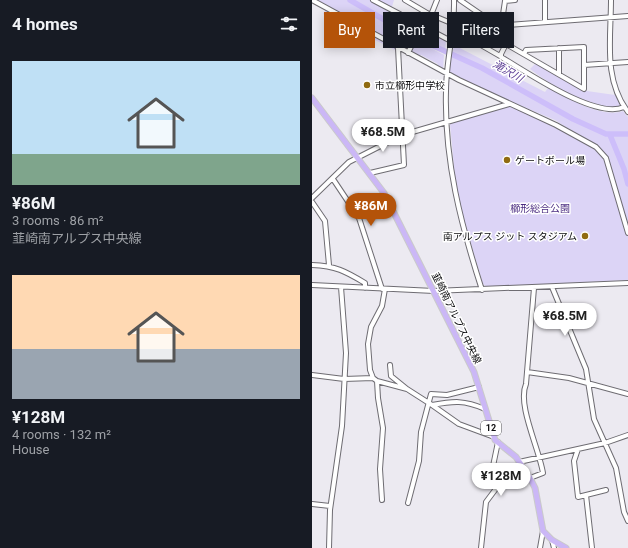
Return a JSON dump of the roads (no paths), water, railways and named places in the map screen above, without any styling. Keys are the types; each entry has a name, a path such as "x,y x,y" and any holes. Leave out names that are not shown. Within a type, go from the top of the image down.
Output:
{"main road":[{"name":"韮崎南アルプス中央線","path":"312,98 384,193 468,360 494,437 519,462 535,488 543,531"},
{"path":"543,531 552,540 566,548"}],"street":[{"path":"312,0 383,40"},
{"path":"373,0 394,12"},
{"path":"405,0 426,12"},
{"path":"430,12 437,0"},
{"path":"454,0 454,12"},
{"path":"460,0 492,22 502,21 505,1 514,0"},
{"path":"545,0 545,22"},
{"path":"611,0 610,64 613,85 628,112"},
{"path":"514,24 628,16"},
{"path":"513,48 584,89 584,47 526,50 524,54"},
{"path":"370,173 404,165 398,48 409,51 509,104 570,132 602,153 606,158 628,233"},
{"path":"450,48 447,72 446,122 451,177 456,202 482,290"},
{"path":"486,48 577,100 612,110 624,107"},
{"path":"500,56 504,48"},
{"path":"558,74 559,48"},
{"path":"584,66 628,62"},
{"path":"312,198 349,162 402,135 509,104"},
{"path":"333,179 359,218 384,289 382,306 371,327 368,344 370,370 373,378 377,381 407,389"},
{"path":"312,202 325,221 329,265"},
{"path":"312,265 329,265 344,271 365,283 365,288"},
{"path":"312,285 434,291 628,283"},
{"path":"329,548 330,506 340,443 346,353 340,287"},
{"path":"552,287 583,360 589,384 594,419 618,475 623,508 628,521"},
{"path":"530,478 543,473 541,457 524,404 523,393 527,372 534,288"},
{"path":"390,365 391,376 407,389 430,403 459,424 494,437"},
{"path":"527,372 554,375 628,394"},
{"path":"312,374 344,379 373,378"},
{"path":"377,381 383,428 380,469 382,500"},
{"path":"408,503 420,460 421,432 430,403 430,394 447,395 478,387"},
{"path":"454,401 455,393"},
{"path":"430,403 454,401 468,402 485,409"},
{"path":"519,462 605,443 628,435"},
{"path":"481,548 486,502 495,490 493,469 498,442"},
{"path":"578,449 574,461 578,497 606,490"},
{"path":"586,495 592,548"},
{"path":"312,504 330,506"},
{"path":"540,548 543,531"},
{"path":"552,540 554,548"}],"waterway":[{"name":"滝沢川","path":"350,0 416,38 482,68 573,119 606,134 628,134"},
{"name":"滝沢川","path":"610,135 624,169 628,184"}],"place":[{"name":"市立櫛形中学校","path":"367,85"},
{"name":"ゲートボール場","path":"507,160"},
{"name":"南アルプス ジット スタジアム","path":"585,236"}],"park label":[{"name":"櫛形総合公園","path":"540,208"}]}
